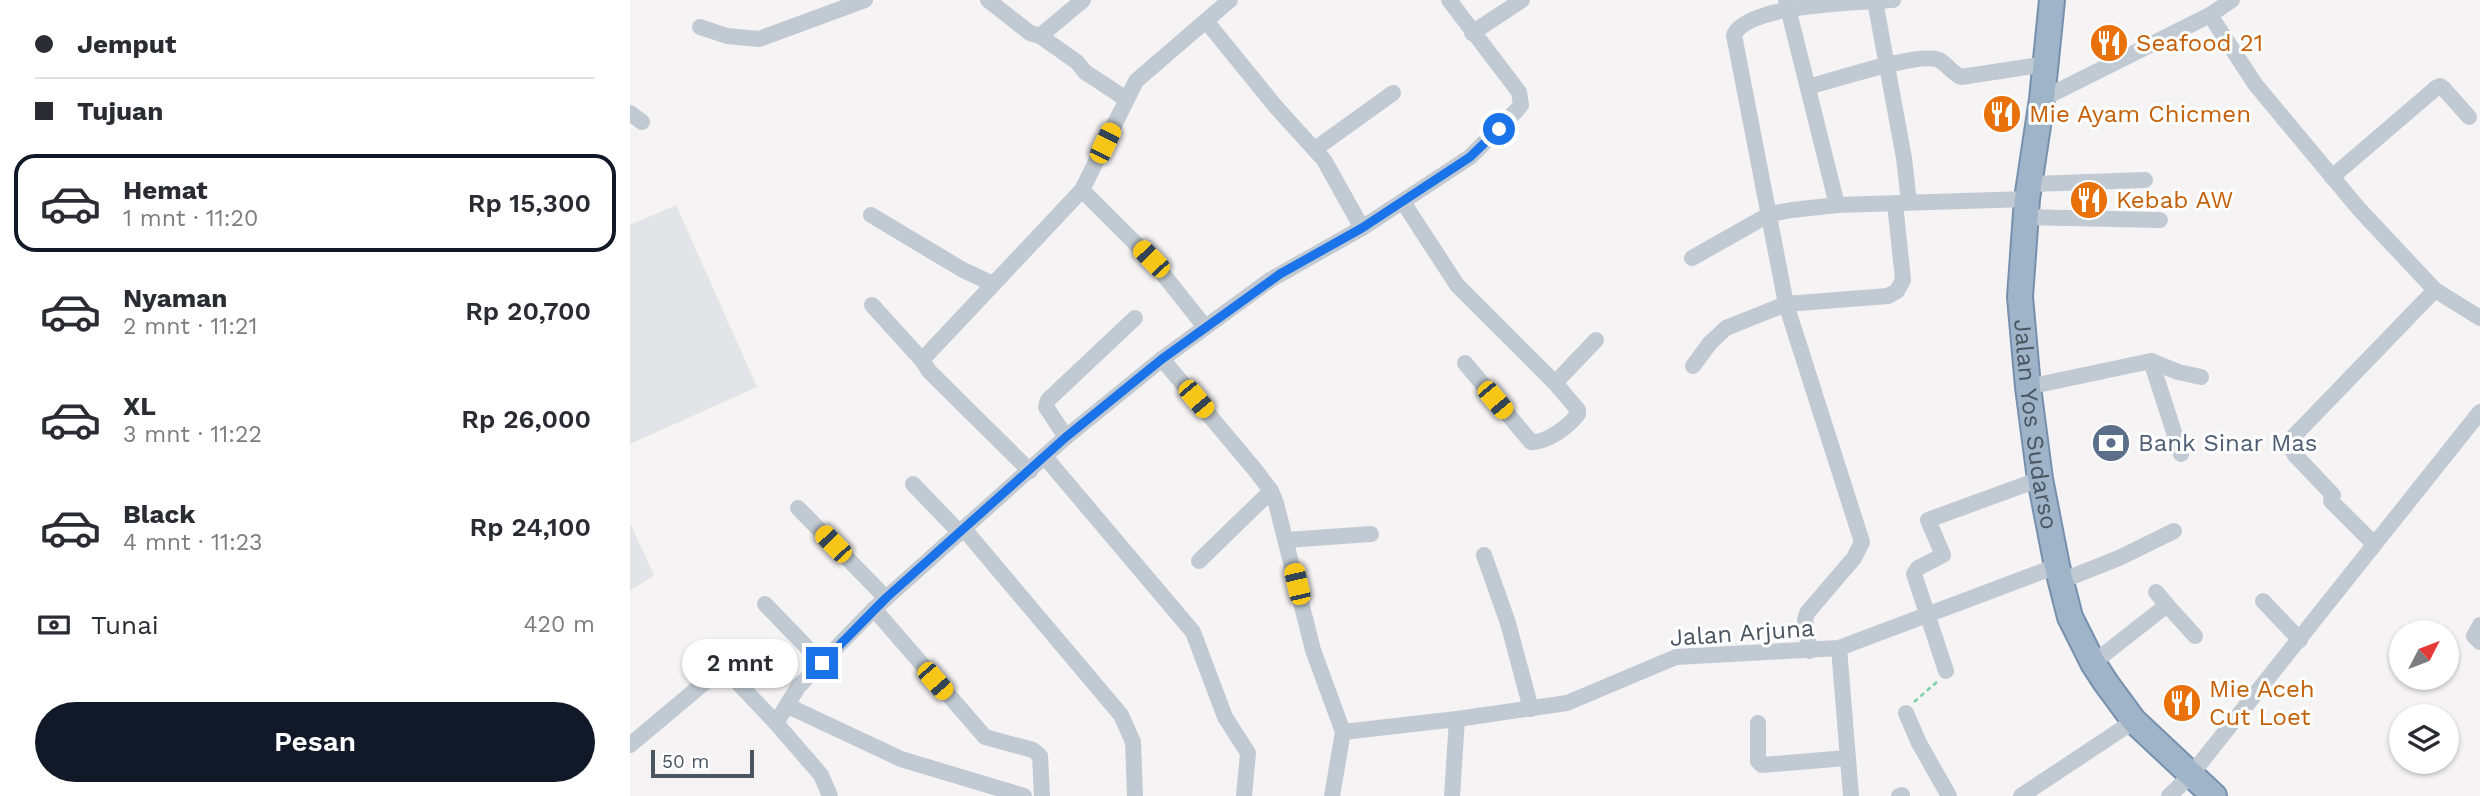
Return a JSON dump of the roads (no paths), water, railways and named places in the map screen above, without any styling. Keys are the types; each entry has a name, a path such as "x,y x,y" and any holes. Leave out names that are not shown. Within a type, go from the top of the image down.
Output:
{"highway":[{"name":"Jalan Yos Sudarso","path":"2053,0 2027,200 2020,297 2040,479 2059,574 2070,617 2093,663 2134,721 2214,796"}],"street":[{"path":"700,27 727,36 759,38 865,0"},
{"path":"988,0 1030,33 1040,36 1077,62 1084,72 1126,99"},
{"path":"1040,36 1083,0"},
{"path":"922,360 1082,190 1126,99 1141,76 1230,0"},
{"path":"776,723 798,687 880,603 1066,437 1162,359 1280,274 1362,228 1470,157 1521,105 1520,92 1449,0"},
{"path":"1472,33 1522,0"},
{"path":"1809,651 1805,620 1807,613 1854,558 1862,542 1786,304 1734,35 1742,24 1788,4 1893,0"},
{"path":"2042,99 2210,15 2232,0"},
{"path":"1693,366 1710,343 1726,328 1786,304 1888,296 1897,291 1903,280 1904,158 1875,1"},
{"path":"1788,4 1837,205"},
{"path":"2210,15 2255,84 2332,177 2435,290 2480,318"},
{"path":"1206,21 1276,107 1315,149 1334,175 1362,228"},
{"path":"1808,87 1887,65 1935,58 1961,77 2046,64"},
{"path":"2332,177 2440,86 2469,117"},
{"path":"1315,149 1393,93"},
{"path":"1692,258 1770,214 1837,205 2027,200 2145,180"},
{"path":"1082,190 1151,259 1205,327"},
{"path":"2027,200 2160,220"},
{"path":"1403,202 1457,285 1555,383 1578,410 1578,414 1573,421 1546,439 1538,443 1531,442 1465,363"},
{"path":"871,215 963,270 993,284"},
{"path":"2374,544 2331,501 2333,495 2295,455 2289,444 2435,290"},
{"path":"872,305 929,371 1030,471"},
{"path":"1066,437 1046,407 1048,400 1135,318"},
{"path":"1555,383 1596,340"},
{"path":"1162,359 1271,491 1313,650 1343,732 1332,796"},
{"path":"2028,387 2151,361 2178,372 2201,377"},
{"path":"2151,361 2181,454"},
{"path":"2169,796 2190,776 2480,412"},
{"path":"1045,457 1193,632 1225,718 1248,753 1244,796"},
{"path":"1946,671 1914,571 1943,555 1929,519 2040,479"},
{"path":"913,484 962,531 1121,715 1133,743 1135,796"},
{"path":"1199,561 1271,491"},
{"path":"799,508 880,603 985,737 1033,750 1040,756 1042,796"},
{"name":"Jalan Arjuna","path":"1343,732 1567,703 1676,657 1839,649 1927,615 2119,558 2174,531"},
{"path":"1286,540 1371,534"},
{"path":"1484,555 1508,623 1531,709"},
{"path":"2093,663 2161,598 2195,636"},
{"path":"2263,601 2300,640"},
{"path":"765,604 822,663"},
{"path":"2480,625 2474,636 2480,642"},
{"path":"1839,649 1851,796"},
{"path":"630,745 723,667 821,775 830,796"},
{"path":"788,706 797,708 866,745 901,759 1024,796"},
{"path":"1906,713 1919,743 1950,796"},
{"path":"1451,796 1457,719"},
{"path":"2021,796 2134,721"},
{"path":"1758,723 1758,761 1762,765 1846,758"}],"place":[{"name":"Seafood 21","path":"2109,43"},
{"name":"Mie Ayam Chicmen","path":"2002,114"},
{"name":"Kebab AW","path":"2089,200"},
{"name":"Bank Sinar Mas","path":"2111,443"},
{"name":"Mie Aceh Cut Loet","path":"2182,703"}]}
